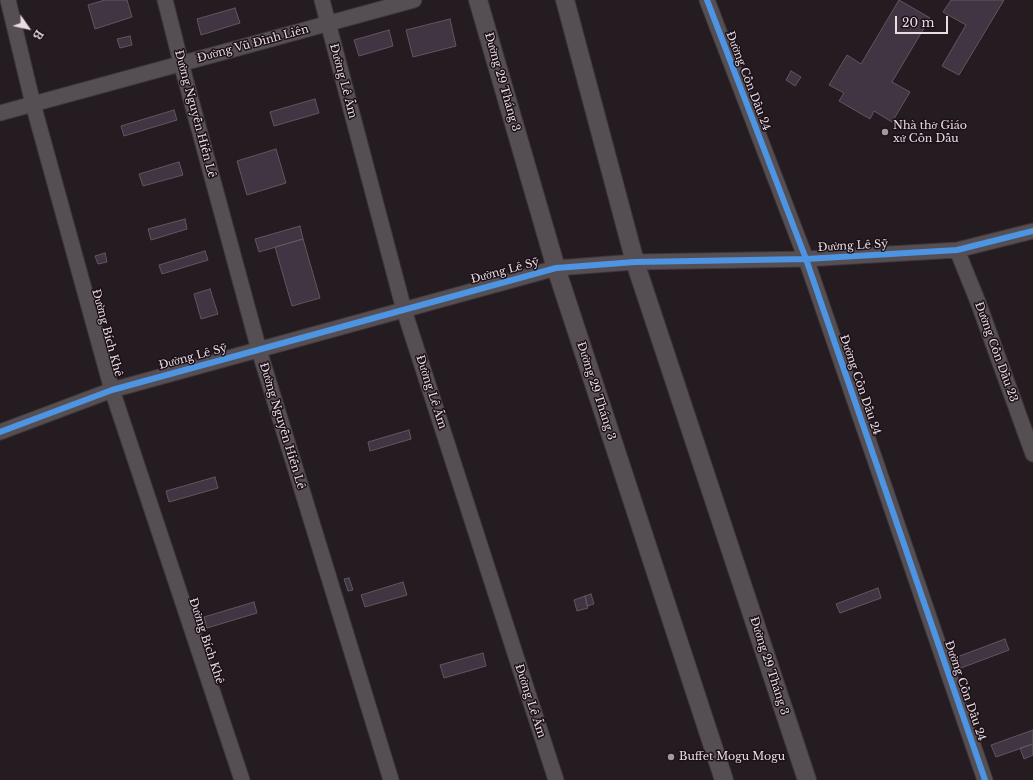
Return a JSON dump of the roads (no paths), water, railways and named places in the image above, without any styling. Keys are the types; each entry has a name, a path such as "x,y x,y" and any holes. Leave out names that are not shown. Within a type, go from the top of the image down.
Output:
{"street":[{"name":"Đường Bích Khê","path":"8,0 33,104 112,390 242,780"},
{"name":"Đường Nguyễn Hiến Lê","path":"165,0 259,350 391,780"},
{"name":"Đường Lê Ấm","path":"322,0 404,310 556,780"},
{"name":"Đường Vũ Đình Liên","path":"0,112 414,0"},
{"name":"Đường 29 Tháng 3","path":"478,0 556,268 724,780"},
{"name":"Đường 29 Tháng 3","path":"565,0 635,262 807,780"},
{"name":"Đường Cồn Dầu 24","path":"707,0 806,259 985,780"},
{"name":"Đường Lê Sỹ","path":"0,432 112,390 556,268 635,262 806,259 957,250 1033,231"},
{"name":"Đường Cồn Dầu 23","path":"957,250 978,302 1033,454"}],"place":[{"name":"Nhà thờ Giáo xứ Cồn Dầu","path":"885,132"},
{"name":"Buffet Mogu Mogu","path":"671,757"}]}
